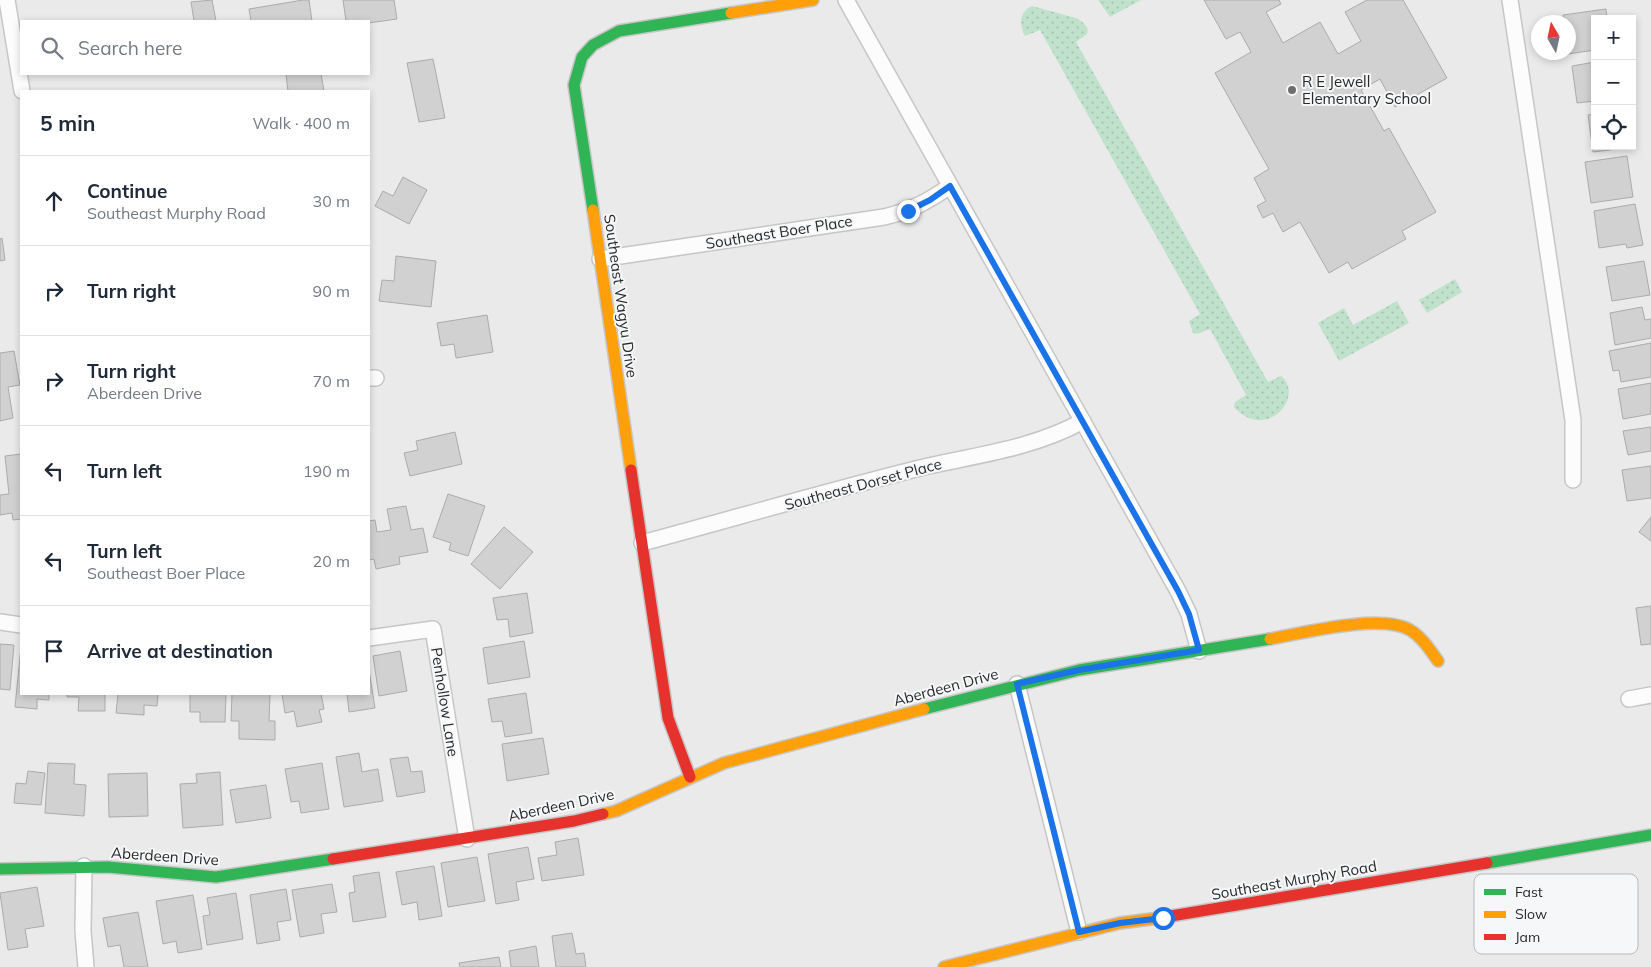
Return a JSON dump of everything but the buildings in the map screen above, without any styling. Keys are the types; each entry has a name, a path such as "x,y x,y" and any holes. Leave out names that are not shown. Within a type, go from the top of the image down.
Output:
{"street":[{"path":"7,0 22,90"},
{"name":"Southeast Wagyu Drive","path":"690,777 668,718 574,85 576,68 586,51 600,40 620,31 813,0"},
{"path":"846,0 1178,591 1189,614 1199,650"},
{"path":"1510,0 1573,420 1573,480"},
{"name":"Southeast Boer Place","path":"600,259 884,217 908,211 930,200 950,186"},
{"name":"Southeast Dorset Place","path":"642,543 919,469 1021,447 1060,434 1083,421"},
{"path":"0,622 20,625"},
{"name":"Aberdeen Drive","path":"0,869 84,866 160,869 216,877 574,821 616,810 724,763 1017,684 1079,670 1366,623 1395,623 1418,634 1438,661"},
{"name":"Penhollow Lane","path":"370,638 433,629 468,839"},
{"path":"1017,684 1079,932"},
{"path":"1629,699 1651,695"},
{"name":"Southeast Murphy Road","path":"944,967 1120,923 1163,918 1651,834"},
{"path":"84,866 83,931 86,967"}],"green space":[{"path":"1098,0 1141,0 1110,17"},
{"path":"1032,6 1076,18 1086,27 1087,34 1076,42 1268,382 1281,376 1287,385 1289,394 1286,404 1270,418 1258,420 1246,417 1234,407 1235,402 1246,395 1210,329 1197,334 1193,333 1189,321 1200,314 1040,30 1025,36 1021,19 1022,15"},
{"path":"1455,279 1462,292 1427,313 1419,300"},
{"path":"1397,301 1409,323 1339,361 1318,323 1344,308 1353,325"}],"traffic: fast":[{"path":"593,210 574,85 582,57 593,45 619,31 731,13"},
{"path":"924,709 1079,670 1270,639"},
{"path":"1487,863 1651,835"},
{"path":"0,869 108,867 216,877 333,859"}],"traffic: slow":[{"path":"731,13 813,0"},
{"path":"593,210 631,470"},
{"path":"1270,639 1341,626 1380,623 1397,625 1410,630 1418,636 1438,661"},
{"path":"603,814 616,811 724,763 924,709"},
{"path":"944,967 1120,923 1159,918"}],"traffic: jam":[{"path":"631,470 668,718 690,777"},
{"path":"333,859 574,821 603,814"},
{"path":"1159,918 1487,863"}],"place":[{"name":"R E Jewell Elementary School","path":"1292,90"}],"route":[{"path":"908,211 930,200 950,186 1178,591 1189,614 1199,650 1079,670 1017,684 1079,932 1120,923 1163,918"}]}
